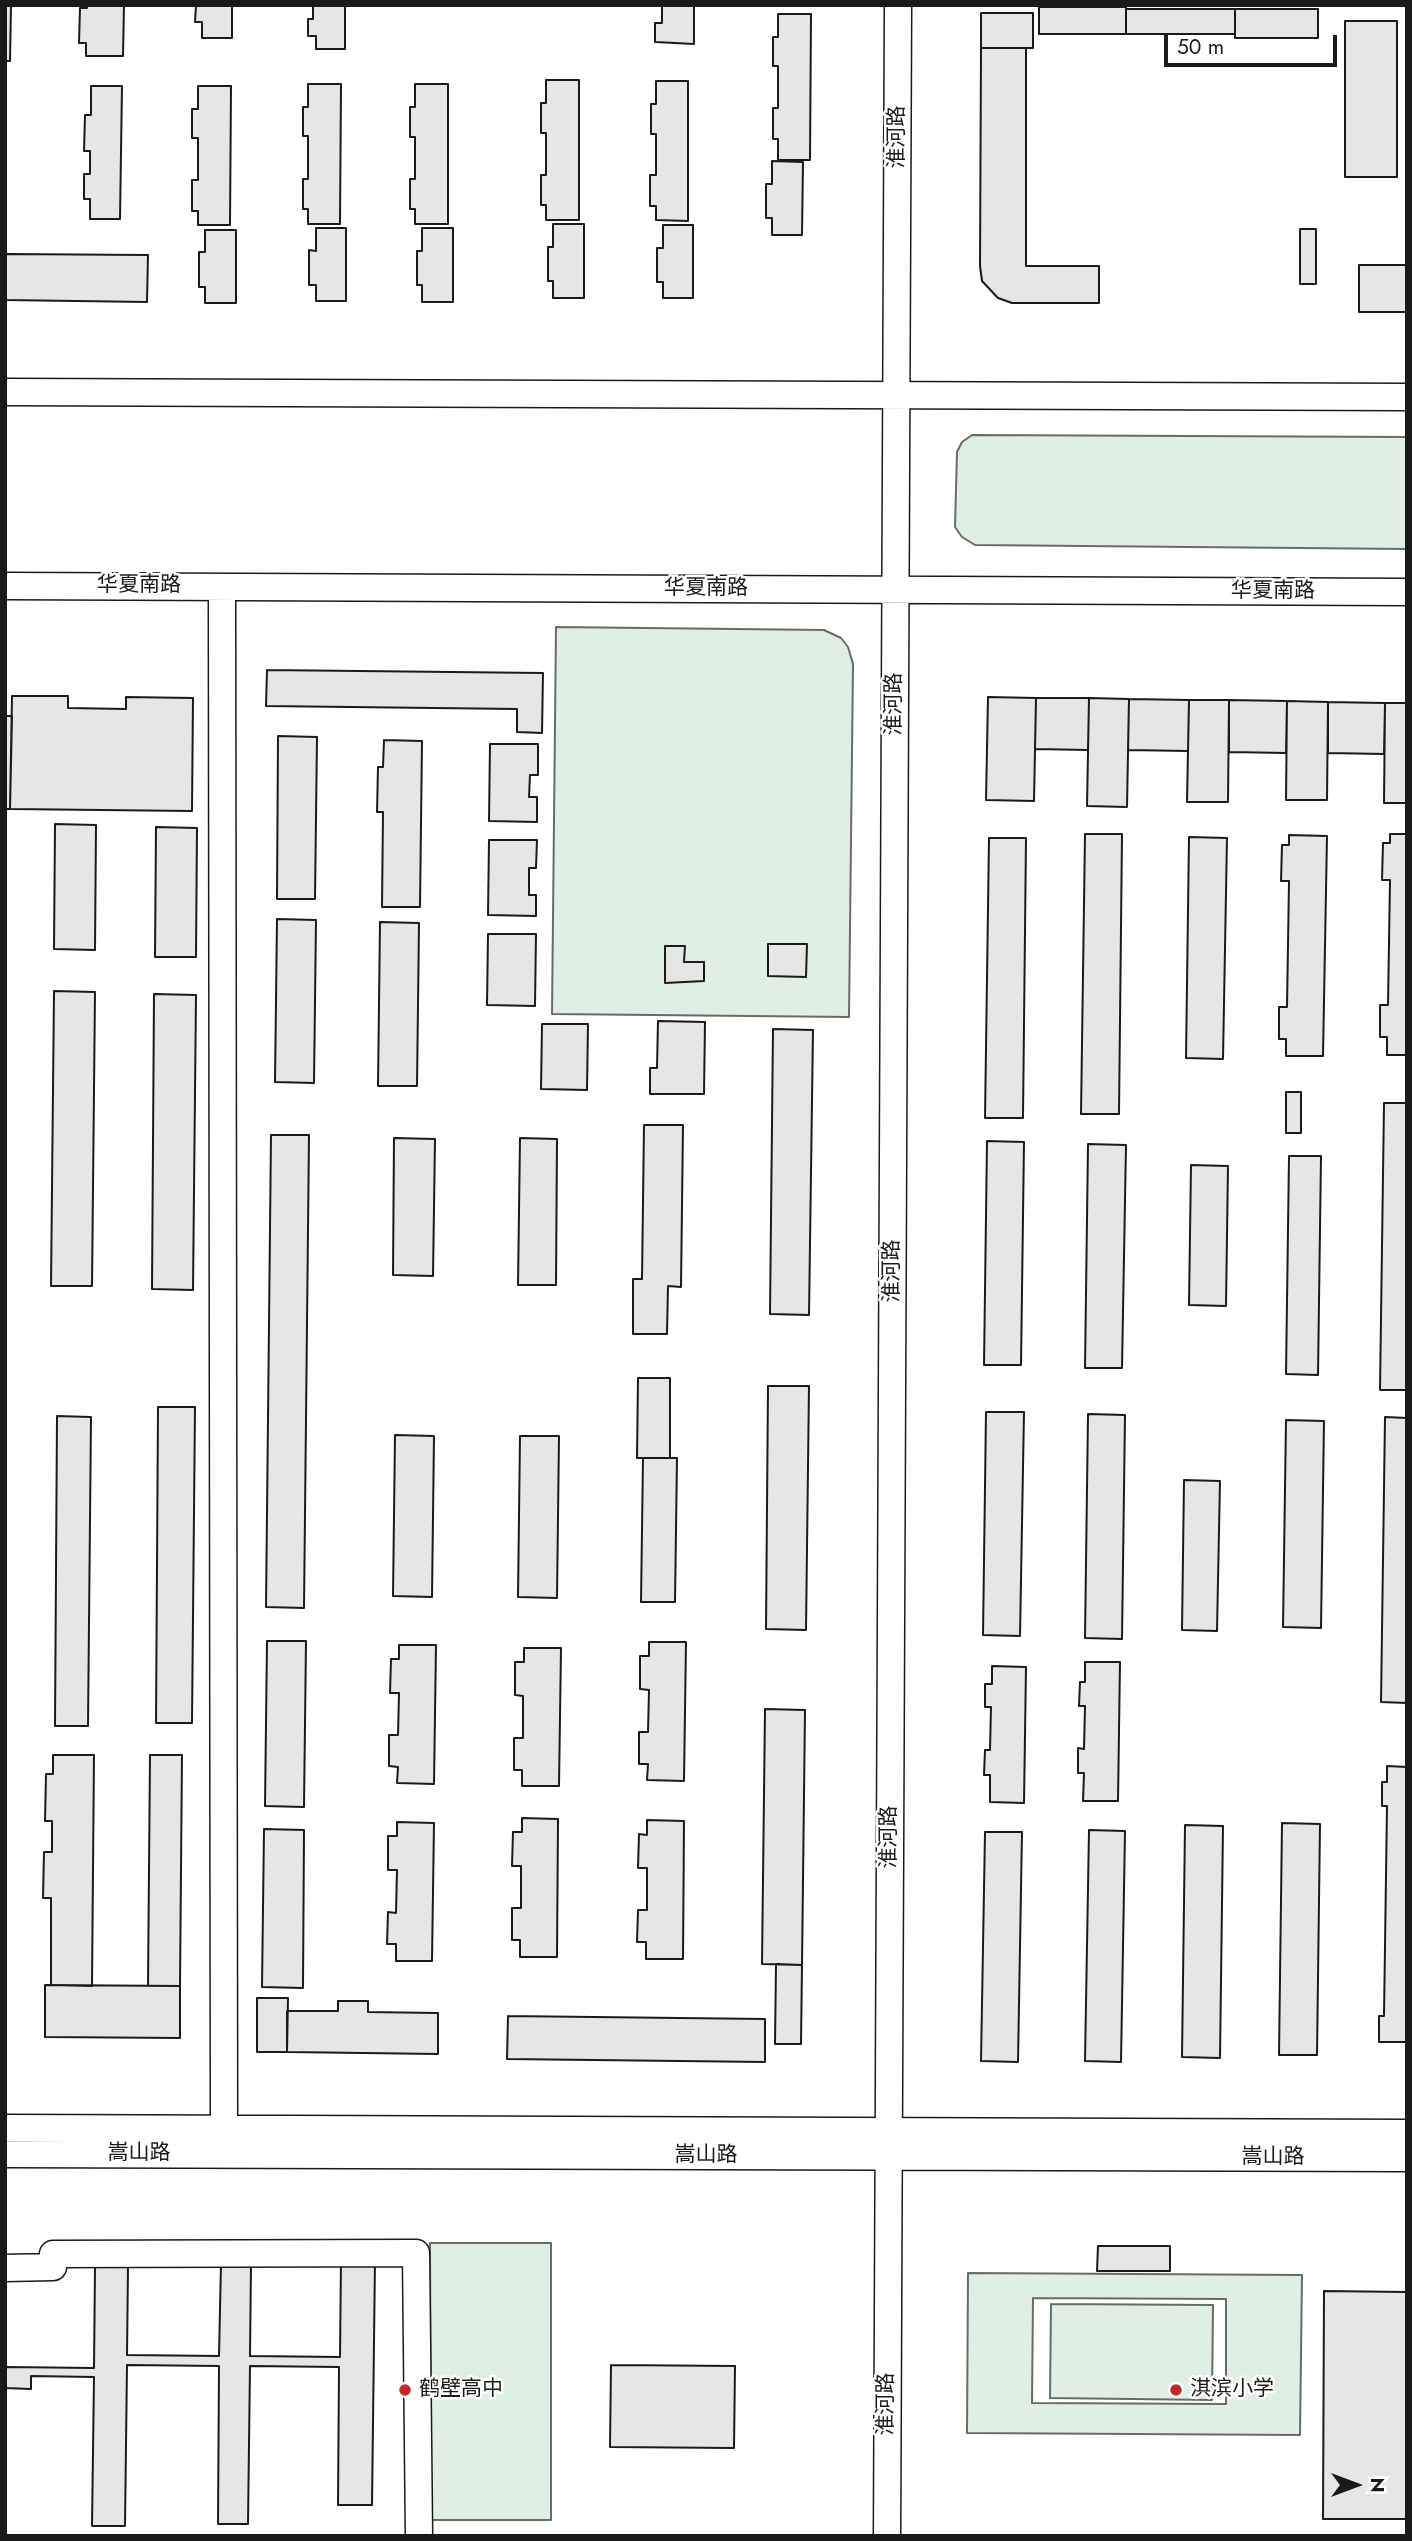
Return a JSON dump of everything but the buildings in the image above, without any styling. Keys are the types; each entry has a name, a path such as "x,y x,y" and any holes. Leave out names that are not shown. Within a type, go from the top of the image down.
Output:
{"street":[{"name":"淮河路","path":"887,2536 898,5"},
{"path":"5,392 1407,397"},
{"name":"华夏南路","path":"5,586 1407,592"},
{"path":"222,587 224,2129"},
{"name":"嵩山路","path":"5,2128 224,2129 1407,2158"},
{"name":"嵩山路","path":"5,2154 889,2144 1407,2133"},
{"path":"5,2268 53,2267 53,2254 416,2253 419,2536"}],"green space":[{"path":"972,435 1407,437 1407,549 975,545 962,537 955,527 957,452 962,442"},
{"path":"556,627 824,630 841,638 848,647 853,664 849,1017 552,1014"},
{"path":"430,2243 551,2243 551,2520 431,2520"},
{"path":"968,2273 1302,2275 1300,2435 967,2433","holes":["1033,2298 1226,2299 1226,2404 1032,2403"]},
{"path":"1051,2304 1213,2305 1212,2400 1050,2398"}],"place":[{"name":"鹤壁高中","path":"405,2390"},
{"name":"淇滨小学","path":"1176,2390"}]}
